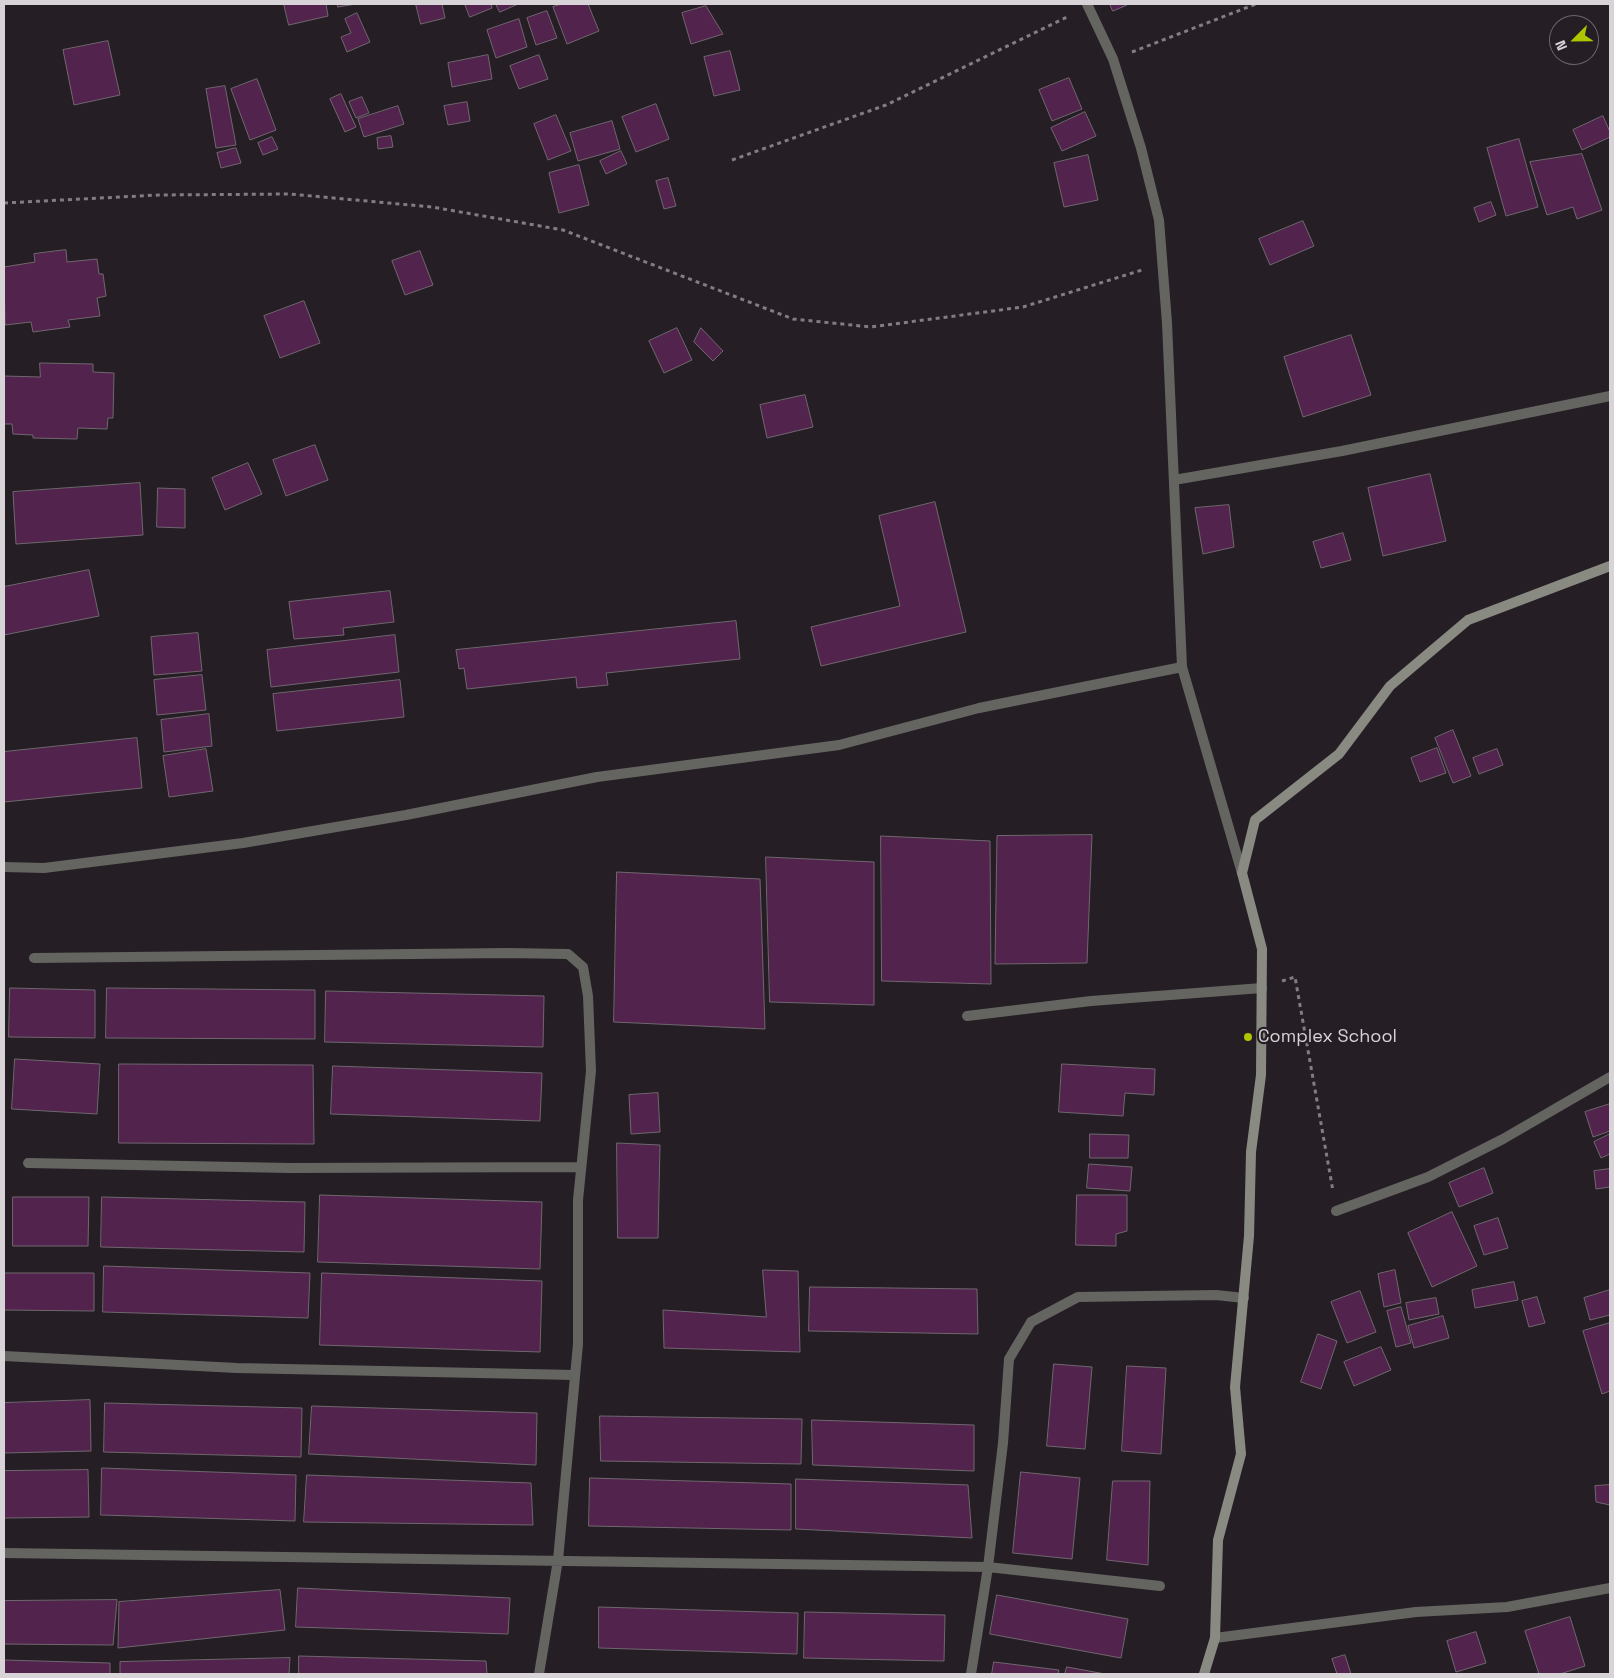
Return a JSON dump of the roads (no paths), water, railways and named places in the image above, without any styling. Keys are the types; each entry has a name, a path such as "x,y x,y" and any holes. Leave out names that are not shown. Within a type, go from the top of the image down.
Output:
{"main road":[{"path":"1204,1674 1215,1638 1218,1540 1241,1454 1235,1387 1249,1236 1251,1152 1261,1075 1262,988 1262,949 1242,873 1255,820 1339,754 1390,686 1468,620 1610,566"}],"street":[{"path":"1087,6 1112,59 1141,148 1156,211 1167,323 1182,667 1242,873"},
{"path":"1174,480 1342,451 1610,396"},
{"path":"4,867 44,868 243,843 406,816 596,777 839,745 979,708 1182,667"},
{"path":"34,958 508,953 568,954 583,967 588,996 591,1071 578,1200 578,1344 558,1560 539,1674"},
{"path":"967,1016 1091,1001 1262,988"},
{"path":"1336,1212 1428,1177 1504,1139 1610,1077"},
{"path":"28,1163 290,1168 581,1167"},
{"path":"971,1674 988,1567 1003,1443 1008,1359 1031,1322 1078,1297 1216,1295 1244,1298"},
{"path":"4,1356 237,1368 575,1375"},
{"path":"4,1553 988,1567 1160,1586"},
{"path":"1215,1638 1416,1612 1506,1607 1610,1588"}],"place":[{"name":"Complex School","path":"1248,1037"}]}
